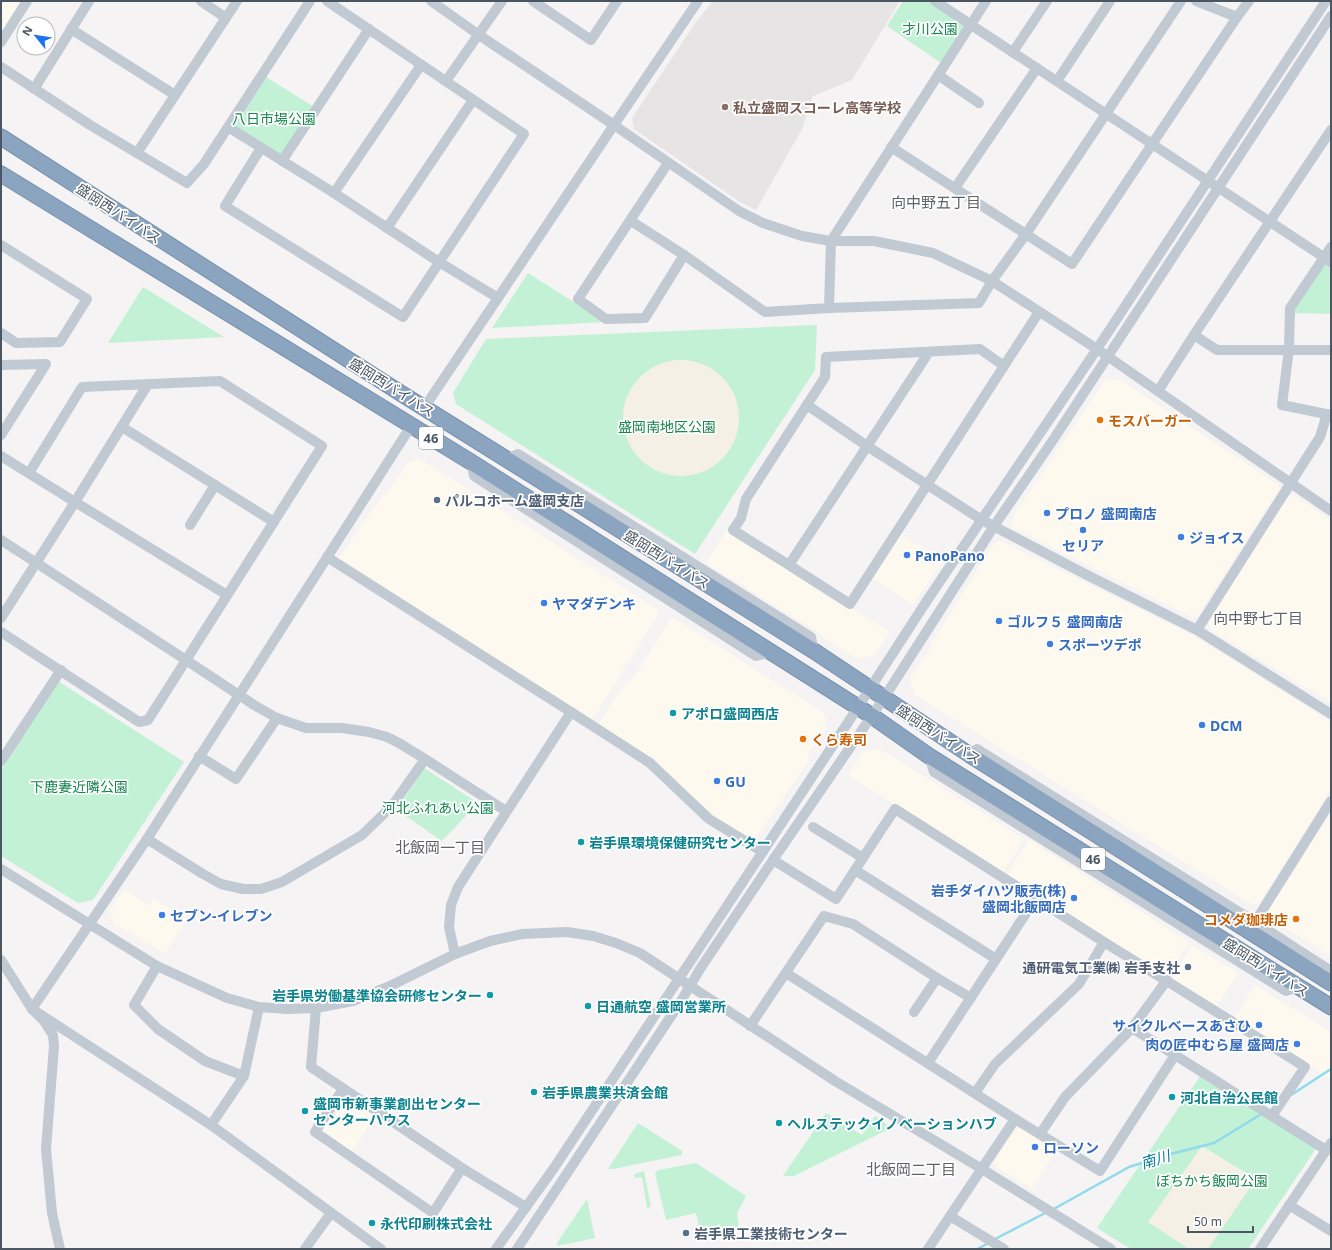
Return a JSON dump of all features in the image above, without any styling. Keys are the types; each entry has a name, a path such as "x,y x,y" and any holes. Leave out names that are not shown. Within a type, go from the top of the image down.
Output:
{"highway":[{"name":"盛岡西バイパス","path":"1,137 424,408 814,652 970,755 1331,983"},
{"name":"盛岡西バイパス","path":"1,174 471,462 872,716 928,756 1331,1007"}],"street":[{"path":"1,42 27,1"},
{"path":"34,89 89,1"},
{"path":"201,1 226,18"},
{"path":"137,153 237,1"},
{"path":"1,67 90,125 187,183 204,164 310,1"},
{"path":"261,148 225,206 403,317 524,134 327,1"},
{"path":"431,1 738,211 763,223 802,236 831,241 874,241 933,253 992,281 1097,349 1331,511"},
{"path":"446,81 502,1"},
{"path":"536,2 591,40 617,1"},
{"path":"424,408 698,1"},
{"path":"935,1 1328,260"},
{"path":"829,308 831,241 986,1"},
{"path":"1013,52 1047,1"},
{"path":"1057,81 1110,1"},
{"path":"631,221 684,255 765,312 829,308 979,303 992,281 1026,234 1181,1"},
{"path":"1196,1 1237,17"},
{"path":"891,147 1072,264 1249,1"},
{"path":"496,1249 554,1168 928,599 1097,349 1326,1"},
{"path":"517,1249 773,860 884,698 994,526 1108,357 1331,16"},
{"path":"71,29 175,95"},
{"path":"282,161 369,29"},
{"path":"334,192 421,65"},
{"path":"955,188 1037,68"},
{"path":"938,75 979,103"},
{"path":"387,228 473,100"},
{"path":"228,127 334,192 439,262 498,298"},
{"path":"1158,391 1194,334 1331,130"},
{"path":"668,163 578,299 606,319 645,318 684,255"},
{"path":"1,245 86,299 60,342 16,344 1,333"},
{"path":"1197,630 1320,437 1329,414 1282,405 1289,349 1290,308 1328,260 1331,247"},
{"path":"1004,366 980,349 826,357 825,376 746,499 741,518 733,530 850,604 1040,312"},
{"path":"1194,334 1217,350 1331,350"},
{"path":"789,565 929,352"},
{"path":"1,365 46,364 1,435"},
{"path":"1,632 139,722 148,720 322,446 220,381 82,387 29,473"},
{"path":"1,618 148,384"},
{"path":"807,405 927,486 982,520 1197,630 1331,714"},
{"path":"32,1009 147,839 238,694 411,426"},
{"path":"122,427 274,522"},
{"path":"1,456 227,595"},
{"path":"190,525 215,485"},
{"path":"1,540 277,718 306,728 342,728 369,732 399,743 425,758 506,811"},
{"path":"327,557 650,763 710,819 763,852"},
{"path":"1,761 61,670"},
{"path":"456,954 449,927 451,905 458,887 571,712"},
{"path":"199,756 236,779 277,718"},
{"path":"970,755 977,749 1331,971"},
{"path":"147,839 221,884 243,889 261,889 282,882 362,835 392,806 425,758"},
{"path":"1255,922 1331,801"},
{"path":"773,860 836,899 895,809 1304,1067 1272,1116"},
{"path":"813,827 863,858"},
{"path":"1,869 157,966 226,998 259,1006 287,1009 316,1008 353,1001 390,986 456,954 490,940 522,934 567,932 593,936 616,943 640,953 835,1081 982,1169 1111,1249"},
{"path":"855,870 996,959"},
{"path":"928,1063 1036,898"},
{"path":"750,1026 824,916 853,924 971,998"},
{"path":"975,1093 995,1064 1079,984 1104,942"},
{"path":"1,960 32,1009 44,1021 53,1035 54,1046 46,1149 52,1213 60,1249"},
{"path":"157,966 134,1005 158,1029 205,1061 244,1076"},
{"path":"786,973 1015,1119 1100,1171 1175,1055"},
{"path":"914,1012 937,978"},
{"path":"1040,1134 1065,1097 1132,1028 1167,980"},
{"path":"211,1125 244,1076 259,1006"},
{"path":"316,1008 311,1067 462,1168 526,1207"},
{"path":"32,1009 211,1125 382,1249"},
{"path":"1132,1028 1272,1116 1329,1146 1260,1249"},
{"path":"343,1089 315,1132 433,1213 462,1168"},
{"path":"928,1249 1015,1119"},
{"path":"1289,1206 1331,1231"},
{"path":"305,1249 331,1213"},
{"path":"950,1216 1004,1249"}],"shaded area":[{"path":"1,1 17,1 21,4 1,37"},
{"name":"私立盛岡スコーレ高等学校","path":"713,1 900,1 852,80 813,96 802,129 756,210 740,202 634,129 632,118 696,22"},
{"path":"1119,379 1277,484 1279,489 1198,615 1192,617 1013,528 1010,521 1105,380"},
{"path":"420,459 660,611 592,720 339,562 339,558 383,495 389,491 408,462"},
{"path":"1294,495 1331,520 1331,703 1211,630 1208,622 1287,497"},
{"path":"727,530 890,632 875,655 858,659 822,637 818,632 706,563"},
{"path":"900,533 943,561 913,605 871,577"},
{"path":"1001,541 1196,637 1331,722 1331,789 1261,901 1253,905 914,694 910,679 995,542"},
{"path":"672,617 824,713 826,729 808,755 808,762 753,842 712,816 653,759 598,725 621,689 634,677"},
{"path":"880,749 1024,839 1003,872 848,775 864,751"},
{"path":"1331,812 1331,956 1269,918 1268,911"},
{"path":"1029,840 1189,942 1167,976 1006,876"},
{"path":"124,889 149,906 154,899 187,919 165,954 114,923 110,910"},
{"path":"1192,945 1238,973 1216,1008 1171,980"},
{"path":"1255,985 1331,1032 1331,1079 1234,1019"},
{"path":"345,1096 375,1116 352,1152 322,1130"},
{"path":"1020,1127 1056,1150 1032,1189 995,1166 994,1162 1016,1129"}],"green space":[{"name":"才川公園","path":"903,1 929,1 965,26 941,63 887,26"},
{"name":"八日市場公園","path":"266,77 314,107 280,156 236,129 236,124"},
{"path":"1324,257 1331,262 1331,314 1290,313"},
{"path":"528,273 605,322 492,328"},
{"path":"143,287 224,337 108,343"},
{"name":"盛岡南地区公園","path":"817,325 815,370 695,554 456,404 453,393 486,339"},
{"name":"下鹿妻近隣公園","path":"58,681 184,762 93,900 78,903 1,856 1,770"},
{"name":"河北ふれあい公園","path":"424,768 478,803 442,841 397,810"},
{"name":"ぼちかち飯岡公園","path":"1201,1075 1314,1146 1315,1150 1248,1249 1131,1249 1097,1228"},
{"path":"826,1113 862,1135 875,1116 884,1122 889,1129 794,1176 783,1176"},
{"path":"638,1123 682,1151 682,1155 608,1169"},
{"path":"696,1163 746,1196 737,1213 739,1228 701,1235 696,1213 666,1220 655,1173 658,1170"},
{"path":"644,1171 651,1207 647,1208 642,1177 635,1178 634,1174"},
{"path":"587,1199 595,1238 557,1246 557,1243"}],"sand":[{"path":"681,360 692,361 703,365 722,377 734,396 738,407 738,429 734,440 722,459 703,471 692,475 681,476 670,475 659,471 640,459 628,440 624,429 623,418 624,407 628,396 640,377 659,365 670,361"},
{"path":"1202,1146 1256,1179 1208,1249 1189,1249 1148,1222"}],"waterway":[{"name":"南川","path":"1291,1095 1331,1069"},
{"name":"南川","path":"1052,1210 1129,1167 1147,1160 1214,1143 1263,1113"},
{"name":"南川","path":"995,1239 1047,1212"},
{"name":"南川","path":"977,1249 989,1243"}],"place":[{"name":"私立盛岡スコーレ高等学校","path":"725,107"},
{"name":"モスバーガー","path":"1100,420"},
{"name":"パルコホーム盛岡支店","path":"437,500"},
{"name":"プロノ 盛岡南店","path":"1047,513"},
{"name":"セリア","path":"1083,530"},
{"name":"ジョイス","path":"1181,537"},
{"name":"PanoPano","path":"907,555"},
{"name":"ヤマダデンキ","path":"544,603"},
{"name":"ゴルフ５ 盛岡南店","path":"999,621"},
{"name":"スポーツデポ","path":"1050,644"},
{"name":"アポロ盛岡西店","path":"673,713"},
{"name":"DCM","path":"1202,725"},
{"name":"くら寿司","path":"803,739"},
{"name":"GU","path":"717,781"},
{"name":"岩手県環境保健研究センター","path":"581,842"},
{"name":"岩手ダイハツ販売(株) 盛岡北飯岡店","path":"1074,898"},
{"name":"セブン-イレブン","path":"162,915"},
{"name":"コメダ珈琲店","path":"1296,919"},
{"name":"通研電気工業㈱ 岩手支社","path":"1188,967"},
{"name":"岩手県労働基準協会研修センター","path":"490,995"},
{"name":"日通航空 盛岡営業所","path":"588,1006"},
{"name":"サイクルベースあさひ","path":"1259,1025"},
{"name":"肉の匠中むら屋 盛岡店","path":"1297,1044"},
{"name":"岩手県農業共済会館","path":"534,1092"},
{"name":"河北自治公民館","path":"1172,1097"},
{"name":"盛岡市新事業創出センター センターハウス","path":"305,1111"},
{"name":"ヘルステックイノベーションハブ","path":"779,1123"},
{"name":"ローソン","path":"1035,1147"},
{"name":"永代印刷株式会社","path":"372,1223"},
{"name":"岩手県工業技術センター","path":"686,1233"}],"district":[{"name":"向中野五丁目","path":"936,202"},
{"name":"向中野七丁目","path":"1258,618"},
{"name":"北飯岡一丁目","path":"440,847"},
{"name":"北飯岡二丁目","path":"911,1169"}]}
